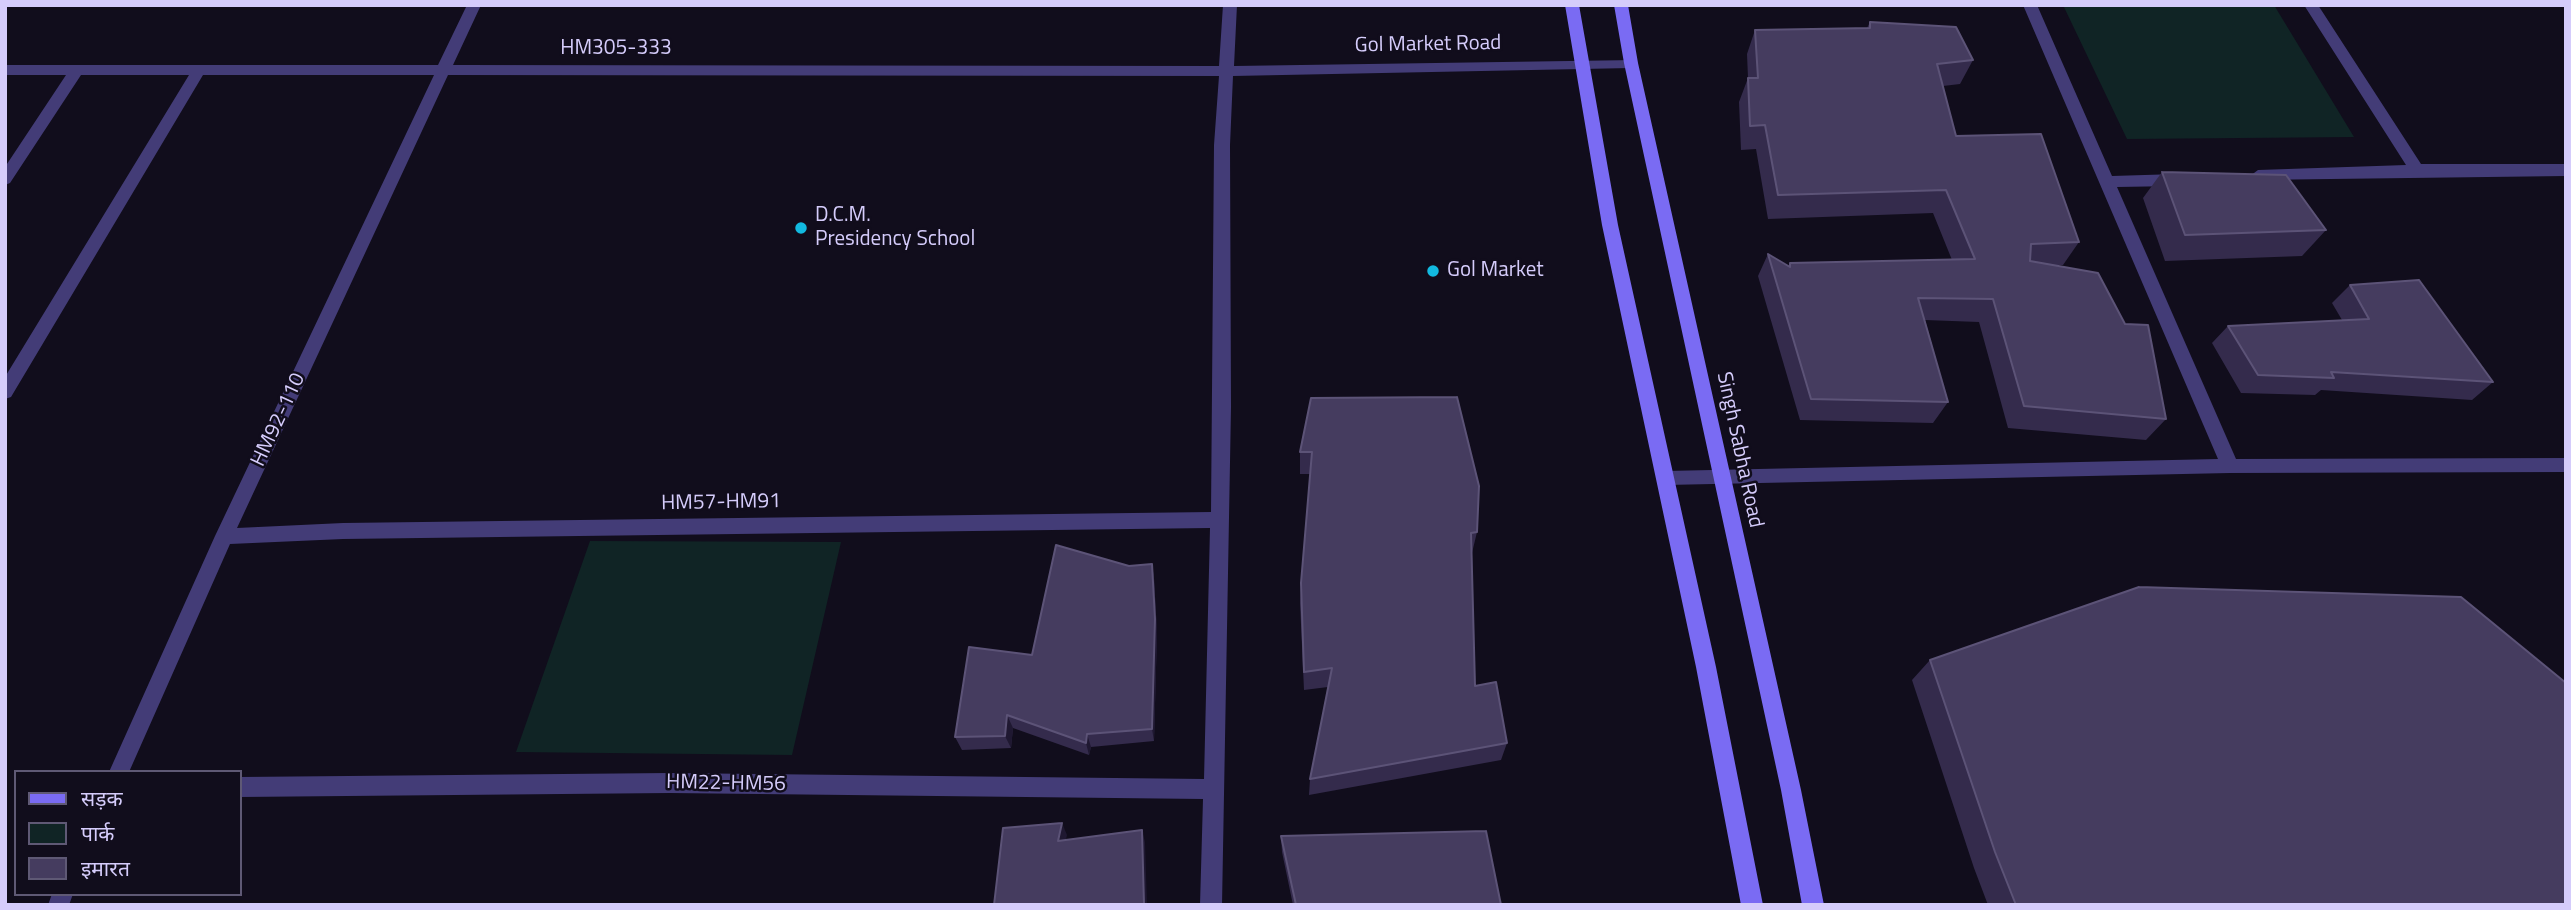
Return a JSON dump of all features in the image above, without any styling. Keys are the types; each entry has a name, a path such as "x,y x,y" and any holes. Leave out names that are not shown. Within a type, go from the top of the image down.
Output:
{"street":[{"name":"HM92-110","path":"120,770 223,536 474,5"},
{"path":"1211,905 1220,520 1222,145 1230,5"},
{"path":"1572,5 1610,225 1706,667 1752,905"},
{"name":"Singh Sabha Road","path":"1621,5 1631,62 1791,789 1813,905"},
{"path":"2030,5 2230,466"},
{"path":"2311,5 2417,170"},
{"name":"Gol Market Road","path":"1227,71 1631,62"},
{"name":"HM305-333","path":"5,70 1227,71"},
{"path":"5,179 77,70"},
{"path":"5,392 199,70"},
{"path":"2242,177 2417,170 2566,170"},
{"path":"2107,182 2188,179"},
{"path":"1666,478 2230,466 2566,465"},
{"name":"HM57-HM91","path":"223,536 343,531 1220,520"},
{"name":"HM22-HM56","path":"242,787 670,783 1212,789"}],"green space":[{"path":"2063,5 2274,5 2354,137 2127,139"},
{"path":"590,541 841,542 792,755 516,752"}],"building":[{"path":"1870,22 1956,27 1973,60 1937,64 1956,136 2041,134 2079,242 2031,244 2030,261 2098,273 2125,324 2148,325 2166,419 2024,406 1993,299 1918,298 1948,402 1811,399 1768,254 1790,267 1790,263 1975,259 1946,190 1778,195 1765,125 1750,126 1748,78 1758,78 1755,30 1870,28"},
{"path":"2162,172 2286,175 2326,230 2185,235"},
{"path":"2419,280 2493,382 2331,372 2334,378 2258,375 2228,326 2369,319 2350,285"},
{"path":"1457,397 1479,486 1477,532 1471,533 1475,686 1496,682 1507,743 1310,779 1332,668 1304,672 1301,583 1312,452 1300,452 1311,398"},
{"path":"1056,545 1129,566 1152,564 1155,619 1152,729 1087,734 1086,743 1007,715 1005,736 955,737 969,647 1032,655"},
{"path":"2139,587 2461,597 2566,683 2566,905 2016,905 1995,852 1930,660"},
{"path":"1062,823 1058,841 1142,830 1144,905 994,905 1003,828"},
{"path":"1486,831 1501,905 1296,905 1281,836"}],"place":[{"name":"D.C.M. Presidency School","path":"801,228"},
{"name":"Gol Market","path":"1433,271"}]}
